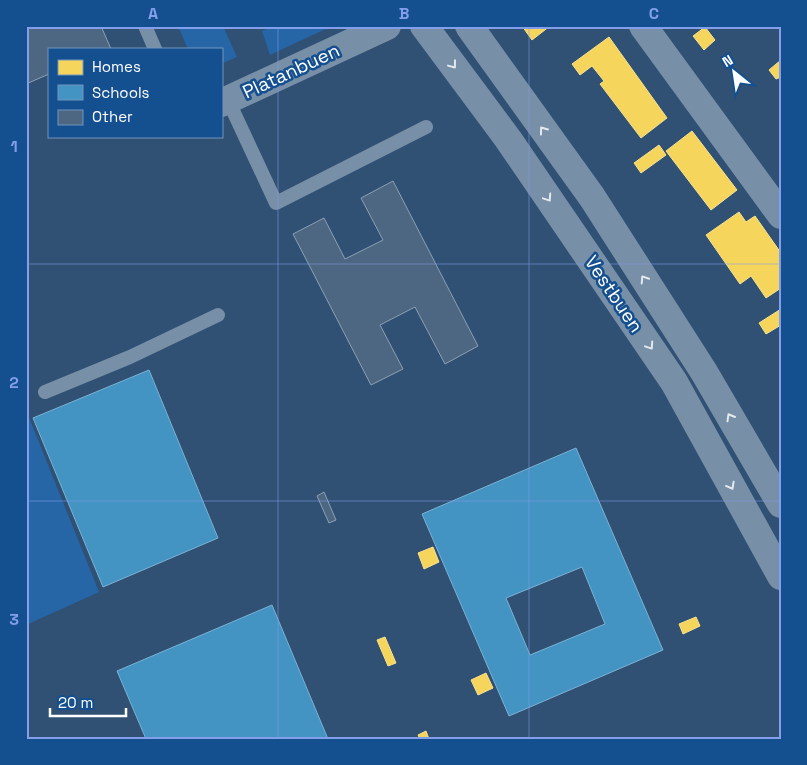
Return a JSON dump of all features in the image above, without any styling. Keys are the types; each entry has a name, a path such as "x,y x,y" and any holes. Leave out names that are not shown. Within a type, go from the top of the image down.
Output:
{"street":[{"name":"Platanbuen","path":"224,102 387,26"},
{"name":"Vestbuen","path":"424,26 508,139 674,382 781,576"},
{"name":"Vestbuen","path":"469,26 592,197 704,372 781,504"},
{"path":"643,26 781,214"}],"lane":[{"path":"145,26 155,48"},
{"path":"224,102 276,203 426,127"},
{"path":"45,392 130,356 218,315"}],"shaded area":[{"path":"178,26 223,26 237,57 222,64 222,48 188,48"},
{"path":"274,26 332,26 270,55 262,31"},
{"path":"26,410 99,592 26,625"}],"building: Homes":[{"path":"522,26 550,26 532,40"},
{"path":"705,27 715,40 704,50 693,36"},
{"path":"609,37 667,118 641,138 600,84 604,81 592,66 580,75 572,64"},
{"path":"781,60 781,77 776,79 769,70"},
{"path":"692,131 737,190 711,210 666,151"},
{"path":"659,145 666,155 641,173 634,163"},
{"path":"739,212 746,222 755,216 781,253 781,288 766,298 751,276 740,284 706,235"},
{"path":"781,309 781,325 766,334 759,323"},
{"path":"433,547 439,562 424,569 418,553"},
{"path":"696,617 700,626 683,634 679,624"},
{"path":"385,637 396,663 388,666 377,640"},
{"path":"486,673 493,688 478,695 471,680"},
{"path":"426,731 429,739 420,739 418,735"}],"building: Schools":[{"path":"149,370 218,538 103,587 33,418"},
{"path":"576,448 663,650 509,716 422,514","holes":["582,567 605,624 530,655 506,598"]},
{"path":"272,605 328,739 146,739 117,671"}],"building: Other":[{"path":"32,26 101,26 111,48 48,48 48,74 26,84 26,29"},
{"path":"393,181 478,346 445,364 415,307 380,325 403,369 371,385 293,234 324,218 345,259 383,240 361,198"},
{"path":"324,492 336,520 329,523 317,496"}]}
